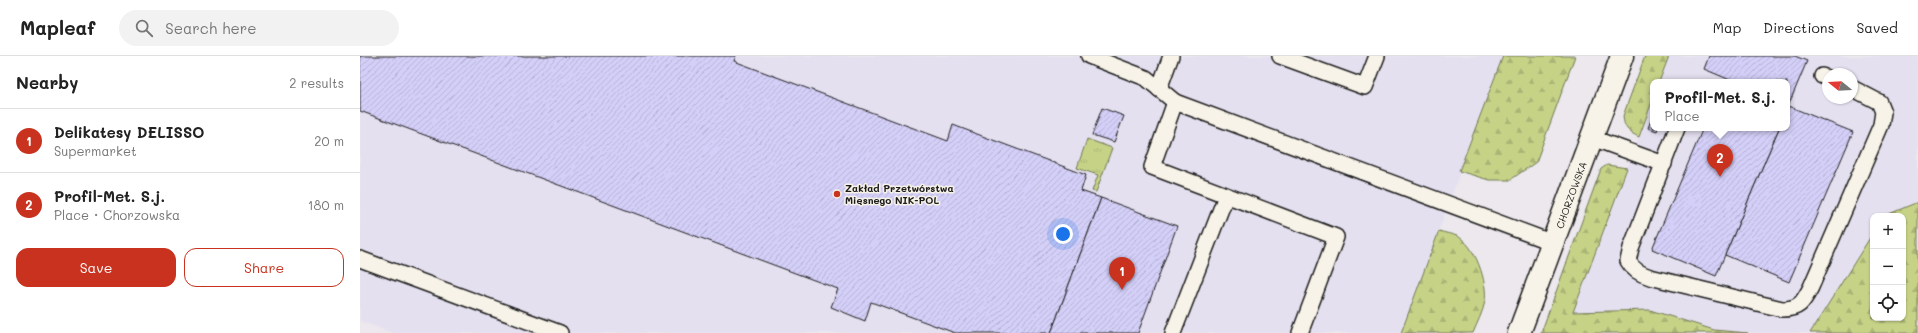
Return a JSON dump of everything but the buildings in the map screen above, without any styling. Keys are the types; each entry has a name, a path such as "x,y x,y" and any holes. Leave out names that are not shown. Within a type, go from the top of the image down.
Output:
{"street":[{"name":"CHORZOWSKA","path":"1519,333 1622,56"}],"lane":[{"path":"1089,56 1146,78 1175,102 1553,243"},
{"path":"1159,88 1171,56"},
{"path":"1280,56 1365,87 1377,56"},
{"path":"1677,131 1631,248 1628,261 1632,268 1640,274 1650,277 1782,309 1794,309 1804,301 1811,287 1881,125 1883,112 1879,102 1858,91"},
{"path":"1175,102 1152,167 1336,237 1300,333"},
{"path":"1592,138 1664,164"},
{"path":"1173,333 1226,196"},
{"path":"360,260 560,333"}],"shaded area":[{"name":"Zakład Przetwórstwa Mięsnego NIK-POL","path":"360,56 1503,56 1401,333 393,333 360,321"},
{"path":"1669,56 1918,56 1918,202 1891,213 1870,213 1870,238 1810,333 1748,333 1714,330 1650,310 1573,312 1650,107 1650,131 1790,131 1790,79 1660,79"}],"green space":[{"path":"1503,56 1575,56 1536,162 1510,180 1489,180 1459,171"},
{"path":"1645,56 1669,56 1660,79 1650,79 1650,107 1639,137 1627,129 1624,124 1623,116"},
{"path":"1087,139 1112,148 1096,192 1092,191 1098,175 1077,168"},
{"path":"1607,165 1627,168 1573,312 1650,310 1714,330 1748,333 1541,333 1601,169"},
{"path":"1918,202 1918,333 1810,333 1870,238 1870,321 1906,321 1906,213 1891,213"},
{"path":"1439,231 1457,236 1463,240 1475,255 1482,275 1485,293 1485,301 1481,313 1473,333 1401,333"}],"place":[{"name":"Profil-Met. S.j.","path":"1720,177"},
{"name":"Zakład Przetwórstwa Mięsnego NIK-POL","path":"837,194"},
{"name":"Delikatesy DELISSO","path":"1122,290"}]}
